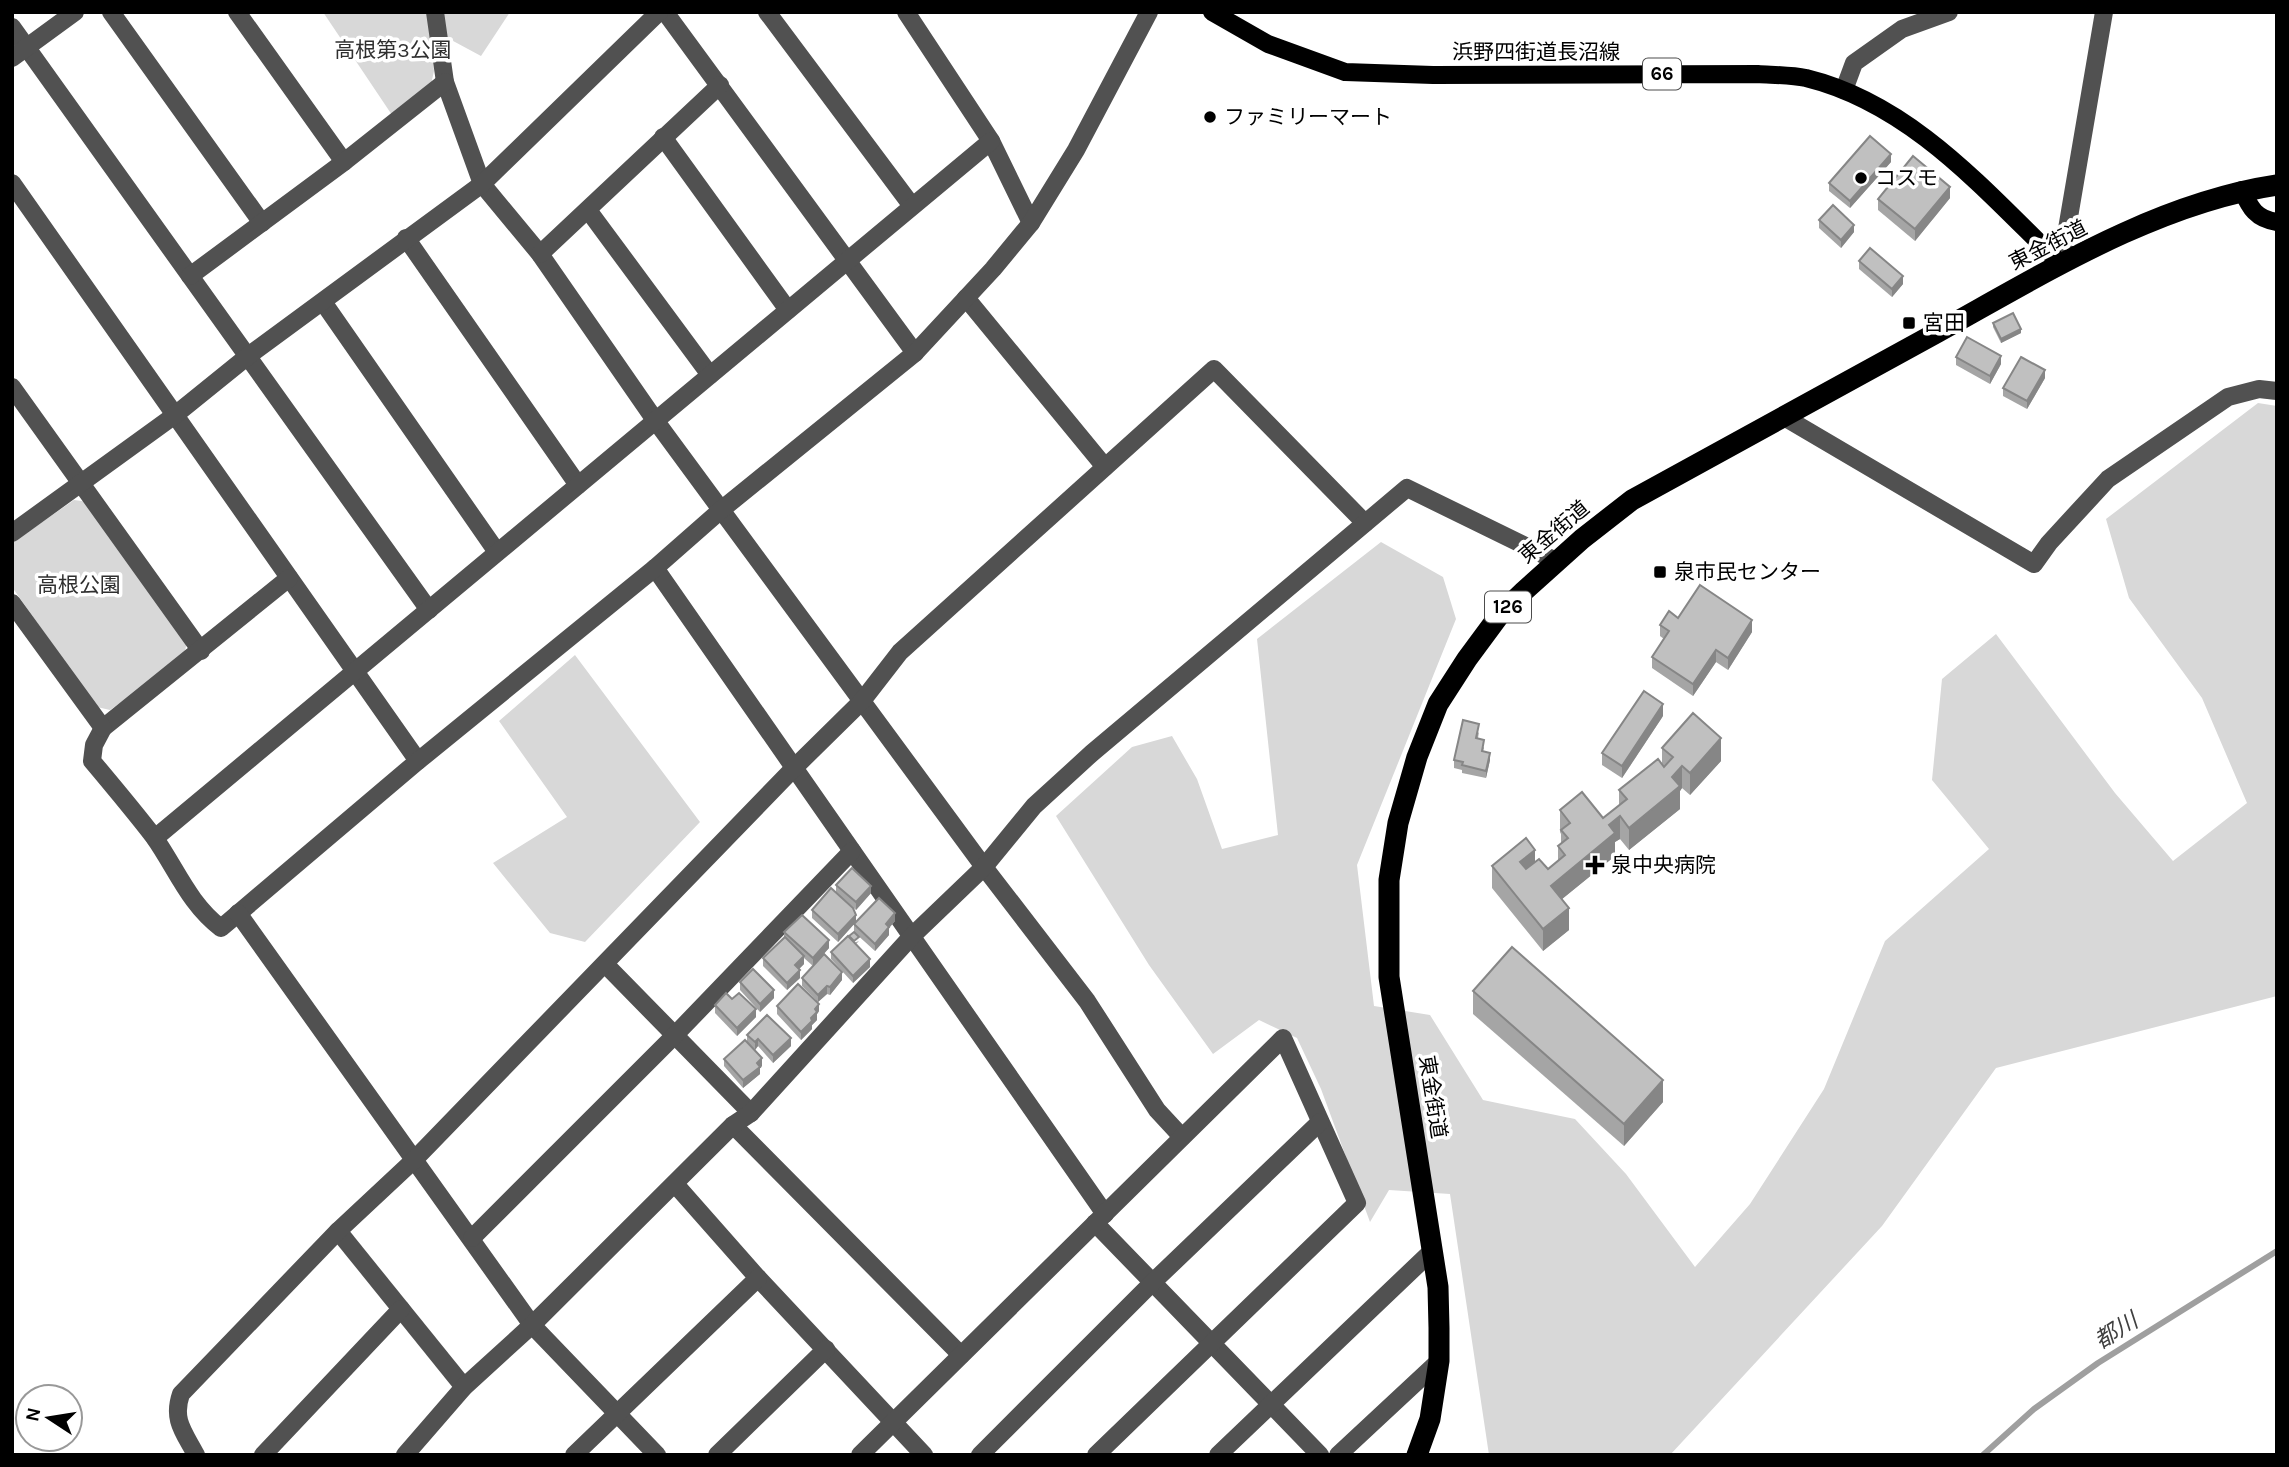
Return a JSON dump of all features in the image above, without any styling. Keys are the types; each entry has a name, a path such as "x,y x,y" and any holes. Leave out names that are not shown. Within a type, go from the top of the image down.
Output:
{"highway":[{"name":"東金街道","path":"1417,1455 1430,1419 1439,1361 1438,1287 1389,977 1389,880 1398,823 1417,757 1444,694 1467,659 1502,613 1556,561 1632,500 2061,264 2147,224 2242,190 2277,185"}],"main road":[{"name":"浜野四街道長沼線","path":"1212,12 1268,44 1345,72 1433,75 1758,74 1803,78 1844,90 1900,118 1934,143 2061,264"},
{"path":"2242,190 2257,216 2277,222"}],"street":[{"path":"19,52 75,12"},
{"path":"111,12 261,223"},
{"path":"237,12 344,162"},
{"path":"435,12 445,82 482,184 540,254 655,421 984,867 1087,1001 1157,1110 1182,1137"},
{"path":"12,533 175,415 248,356 482,184 659,12"},
{"path":"665,12 915,353"},
{"path":"766,12 912,206"},
{"path":"906,12 991,141 1031,223"},
{"path":"289,578 103,728 94,745 92,761 155,838 193,901 221,928 418,761 915,353 1031,223 1076,150 1149,12"},
{"path":"1844,90 1854,63 1902,29 1949,12"},
{"path":"2061,264 2104,12"},
{"path":"12,27 19,52 190,276 429,610"},
{"path":"190,276 344,162 445,82"},
{"path":"540,254 720,85"},
{"path":"663,137 788,310"},
{"path":"155,838 991,141"},
{"path":"15,193 418,761"},
{"path":"588,210 710,375"},
{"path":"406,238 578,485"},
{"path":"966,298 1105,467"},
{"path":"323,302 497,552"},
{"path":"196,1455 178,1422 176,1408 181,1394 338,1231 414,1160 862,701 900,652 1214,369 1365,523"},
{"path":"12,387 201,651"},
{"path":"1784,417 2034,564 2049,542 2108,479 2228,397 2259,389 2277,391"},
{"path":"405,1455 464,1387 532,1325 733,1125 751,1113 911,937 984,867 1034,806 1082,762 1407,488 1556,561"},
{"path":"655,568 911,937 1100,1219 1153,1282 1320,1455"},
{"path":"12,603 103,728"},
{"path":"472,1238 674,1036 852,851"},
{"path":"238,913 532,1325 657,1455"},
{"path":"605,964 751,1113"},
{"path":"860,1455 1283,1038 1357,1203 1097,1455"},
{"path":"980,1455 1153,1282 1320,1122"},
{"path":"733,1125 961,1355"},
{"path":"675,1184 758,1278 924,1455"},
{"path":"338,1231 464,1387"},
{"path":"1218,1455 1432,1251"},
{"path":"574,1455 758,1278"},
{"path":"263,1455 401,1309"},
{"path":"717,1455 826,1349"},
{"path":"1338,1455 1439,1361"}],"green space":[{"name":"高根第3公園","path":"323,12 510,12 481,56 429,28 434,71 430,89 392,115"},
{"path":"2258,403 2277,406 2277,996 1996,1068 1882,1226 1670,1455 1489,1455 1450,1194 1389,1190 1370,1222 1321,1089 1297,1038 1259,1020 1213,1054 1149,965 1056,816 1132,747 1172,736 1197,779 1222,849 1278,835 1257,639 1381,542 1443,577 1456,619 1357,865 1374,1006 1430,1015 1483,1100 1575,1119 1626,1174 1695,1267 1750,1204 1824,1089 1885,941 1989,849 1932,780 1942,679 1996,634 2115,793 2173,861 2247,803 2202,698 2129,598 2106,519"},
{"name":"高根公園","path":"74,500 89,502 187,640 184,658 110,710 97,707 12,587 12,543"},
{"path":"575,655 700,822 585,942 550,933 493,863 567,817 499,721"}],"building":[{"path":"1870,136 1891,154 1850,201 1829,183"},
{"path":"1913,156 1950,187 1915,229 1878,199"},
{"path":"1833,205 1854,225 1841,240 1819,220"},
{"path":"1870,248 1903,276 1892,289 1859,261"},
{"path":"2013,313 2021,329 2001,339 1993,323"},
{"path":"1967,337 2001,356 1990,376 1956,357"},
{"path":"2021,357 2045,370 2027,401 2003,388"},
{"path":"1700,585 1752,620 1728,658 1716,650 1693,684 1652,657 1669,631 1660,625 1669,611 1678,618"},
{"path":"1644,691 1663,704 1622,766 1602,753"},
{"path":"1693,713 1721,738 1690,773 1682,766 1672,777 1680,786 1629,828 1620,816 1609,825 1615,833 1551,886 1569,908 1543,929 1492,866 1526,838 1535,850 1520,862 1526,869 1539,859 1548,869 1565,855 1558,846 1568,838 1561,830 1570,823 1560,810 1582,792 1603,818 1627,799 1619,790 1658,759 1664,767 1673,757 1662,748"},
{"path":"1463,720 1479,724 1476,738 1484,740 1482,751 1490,753 1486,771 1462,765 1463,762 1454,760"},
{"path":"852,868 871,886 856,902 836,885"},
{"path":"831,888 853,908 856,915 838,934 812,910"},
{"path":"879,898 895,913 886,924 889,927 875,944 854,924"},
{"path":"802,915 829,940 813,958 784,932"},
{"path":"854,932 859,937 854,941 849,936"},
{"path":"848,936 870,959 853,976 831,952"},
{"path":"785,937 804,956 795,965 800,970 787,983 763,958"},
{"path":"1512,947 1663,1080 1624,1124 1473,991"},
{"path":"824,954 842,972 830,987 827,986 818,995 802,978"},
{"path":"753,969 774,990 760,1004 740,982"},
{"path":"798,984 819,1004 812,1021 801,1032 777,1006"},
{"path":"726,993 732,999 739,993 756,1009 737,1028 715,1005"},
{"path":"767,1015 791,1038 773,1055 758,1039 755,1042 747,1035"},
{"path":"745,1040 762,1058 757,1063 760,1067 743,1080 724,1059"}],"waterway":[{"name":"都川","path":"1983,1455 2034,1409 2098,1363 2277,1251"}],"place":[{"name":"ファミリーマート","path":"1210,117"},
{"name":"コスモ","path":"1861,178"},
{"name":"宮田","path":"1909,323"},
{"name":"泉市民センター","path":"1660,572"},
{"name":"泉中央病院","path":"1595,865"}]}
